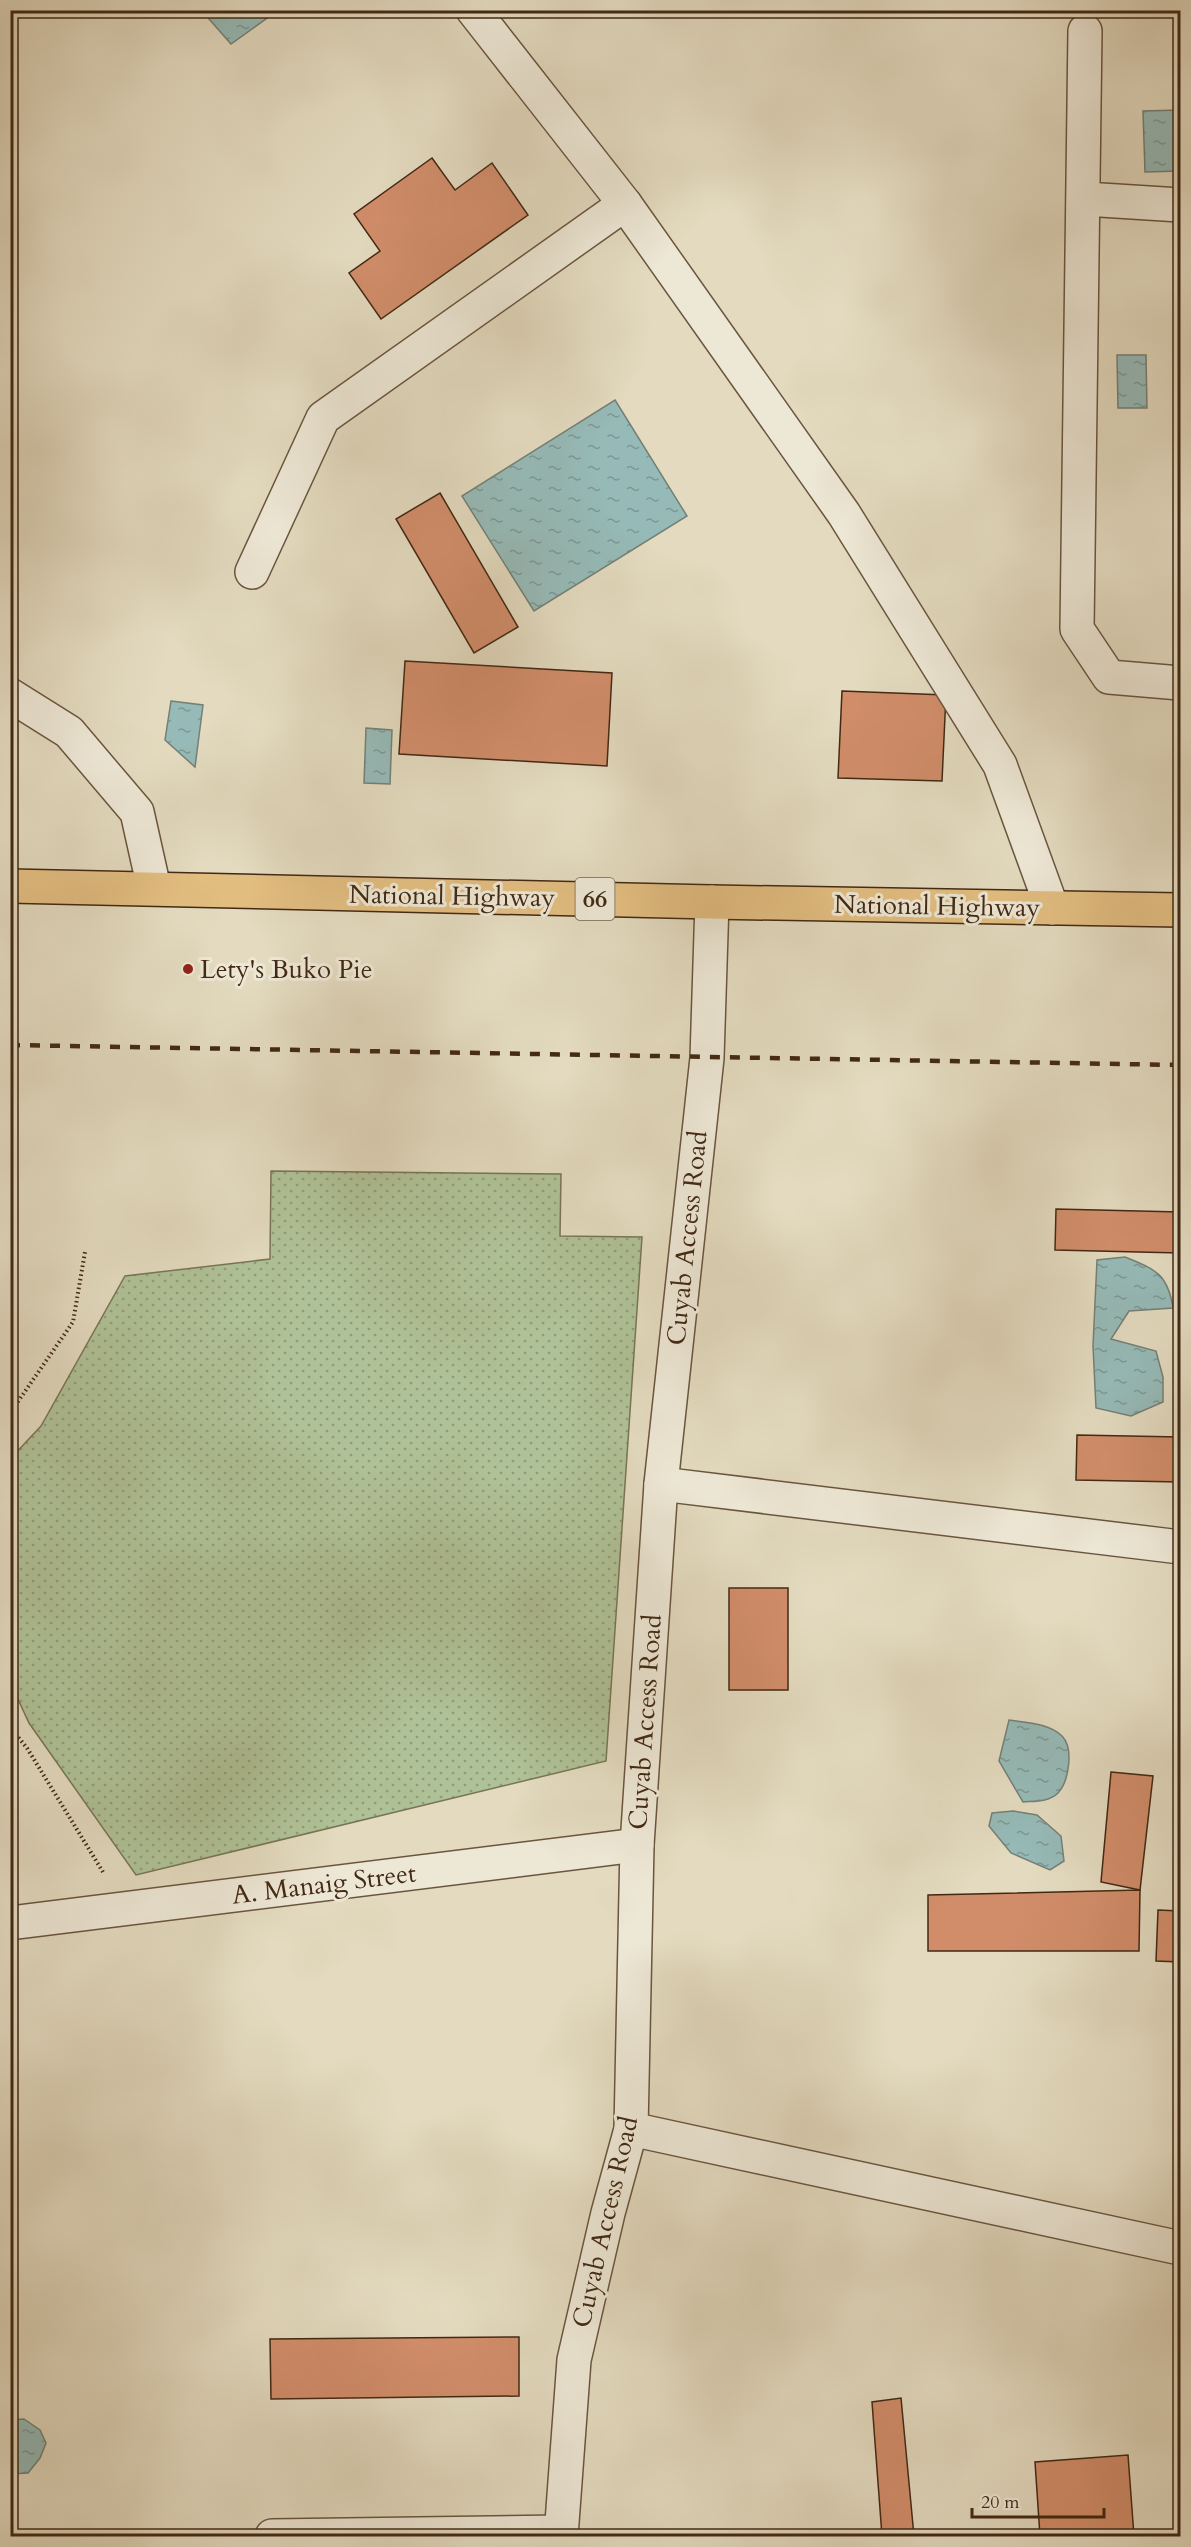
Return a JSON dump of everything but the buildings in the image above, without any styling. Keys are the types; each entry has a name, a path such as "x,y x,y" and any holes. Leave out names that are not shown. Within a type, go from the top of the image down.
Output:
{"main road":[{"name":"National Highway","path":"10,886 1180,910"}],"street":[{"path":"472,10 625,204 844,514 1000,765 1052,908"},
{"path":"1085,31 1085,199 1077,628 1109,677 1180,683"},
{"path":"1085,199 1180,206"},
{"path":"252,572 323,418 625,204"},
{"path":"10,695 69,732 137,812 154,888"},
{"name":"Cuyab Access Road","path":"561,2534 574,2360 608,2214 631,2129 637,1845 661,1484 707,1058 712,902"},
{"path":"661,1484 1180,1546"},
{"name":"A. Manaig Street","path":"10,1923 637,1845"},
{"path":"631,2129 1180,2248"},
{"path":"272,2536 561,2534"}],"path":[{"path":"10,1413 73,1322 85,1252"},
{"path":"10,1727 27,1748 125,1909"}],"green space":[{"path":"271,1171 561,1174 560,1236 642,1237 606,1761 136,1875 29,1723 11,1684 11,1458 41,1426 125,1276 270,1259"}],"water":[{"path":"202,11 277,11 231,44"},
{"path":"1180,110 1180,171 1145,172 1143,111"},
{"path":"1117,355 1146,355 1147,408 1118,408"},
{"path":"615,400 687,516 534,611 462,496"},
{"path":"171,701 203,705 195,767 165,740"},
{"path":"366,728 392,730 390,784 364,783"},
{"path":"1125,1257 1152,1269 1164,1280 1173,1308 1129,1311 1111,1339 1156,1351 1163,1377 1163,1402 1131,1416 1096,1408 1093,1346 1097,1260"},
{"path":"1009,1720 1050,1728 1066,1741 1069,1764 1062,1788 1054,1796 1023,1802 999,1761"},
{"path":"1013,1811 1037,1815 1061,1836 1064,1861 1050,1870 1011,1853 989,1826 992,1813"},
{"path":"24,2419 40,2430 46,2443 40,2458 28,2473 11,2474 11,2420"}],"railway":[{"path":"10,1045 1180,1065"}],"place":[{"name":"Lety's Buko Pie","path":"188,969"}]}
